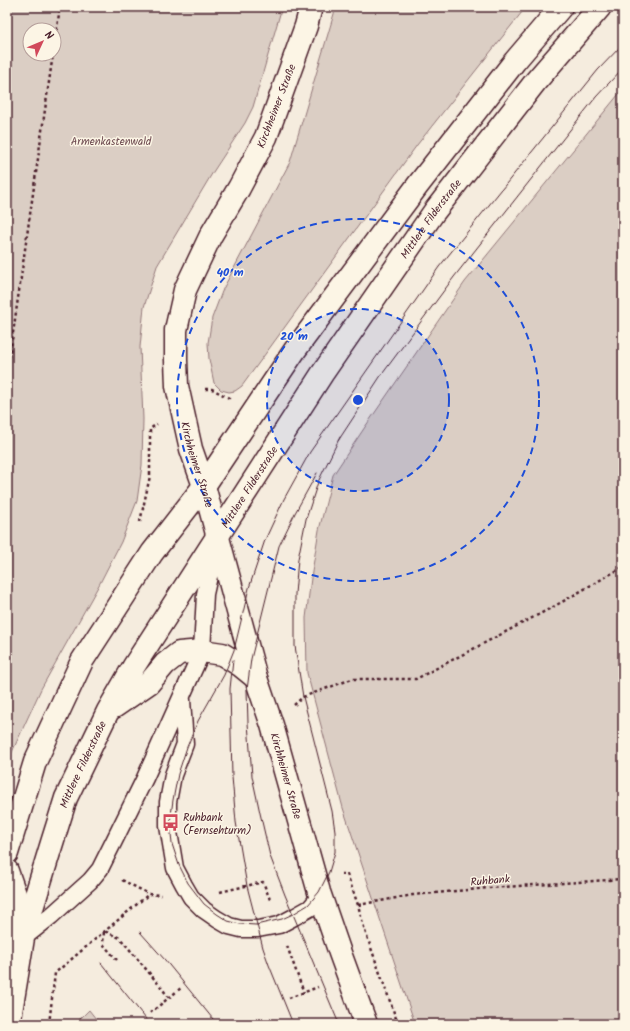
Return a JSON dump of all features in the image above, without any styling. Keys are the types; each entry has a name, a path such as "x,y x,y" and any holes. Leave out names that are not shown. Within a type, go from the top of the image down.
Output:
{"main road":[{"name":"Kirchheimer Straße","path":"311,7 306,26 266,137 239,188 211,234 185,290 176,330 178,386 191,449 204,486 256,678 272,725 320,896 366,1024"},
{"path":"7,853 35,762 82,661 152,553 204,486 295,350 413,192 515,61 561,7"},
{"name":"Mittlere Filderstraße","path":"9,1024 15,945 66,798 108,711 134,666 322,374 434,212 536,81 600,7"},
{"path":"108,711 149,683 165,664 179,653 202,651 222,654 240,665 256,678"},
{"path":"7,871 14,894 15,945"}],"lane":[{"path":"15,945 69,900 90,881 100,869 145,778 202,651 205,594 218,535"},
{"path":"182,696 185,744 173,775 168,802 168,826 176,868 184,885 192,897 204,910 229,926 258,929 279,925 310,908 320,896"}],"path":[{"path":"58,22 60,7"},
{"path":"7,375 52,62"},
{"path":"272,725 303,697 352,679 416,679 553,607 623,567"},
{"name":"Ruhbank","path":"398,1024 365,931 358,905 413,895 481,888 623,879"},
{"path":"49,1024 55,973 149,894 198,897 263,882 271,902"},
{"path":"104,931 103,944 117,960"},
{"path":"104,931 120,938 169,998"},
{"path":"285,943 304,993"},
{"path":"289,998 318,987"},
{"path":"150,1013 181,988"}],"green space":[{"name":"Armenkastenwald","path":"7,7 282,7 253,107 245,123 213,172 157,266 144,307 140,347 143,419 142,465 137,501 121,542 41,689 7,763"},
{"path":"336,7 526,7 417,145 242,386 235,391 229,392 221,390 214,383 209,359 208,343 212,318 223,289 290,162"},
{"path":"623,89 623,1024 415,1024 343,808 307,673 306,618 319,530 333,475 365,427 465,282"},
{"path":"89,1010 100,1024 75,1024"}],"tram line":[{"path":"340,437 318,482 306,519 298,559 295,594 295,646 303,697 332,811 335,831 335,852 329,872 319,892 308,905 282,919 256,925 240,924 228,921 204,904 188,883 179,865 172,844 170,823 178,774 187,747 198,721 224,675 234,650 249,588 265,540 284,499 310,452 439,267 598,70 623,44"},
{"path":"338,441 380,377 454,277 596,97 623,68"},
{"path":"317,473 279,546 251,659 247,690 248,723 252,776 270,856 339,1024"},
{"path":"233,660 230,689 232,777 236,822 247,886 263,948 293,1024"},
{"path":"140,932 165,960 217,1024"},
{"path":"101,963 150,1024"}],"place":[{"name":"Ruhbank (Fernsehturm)","path":"170,823"}]}
